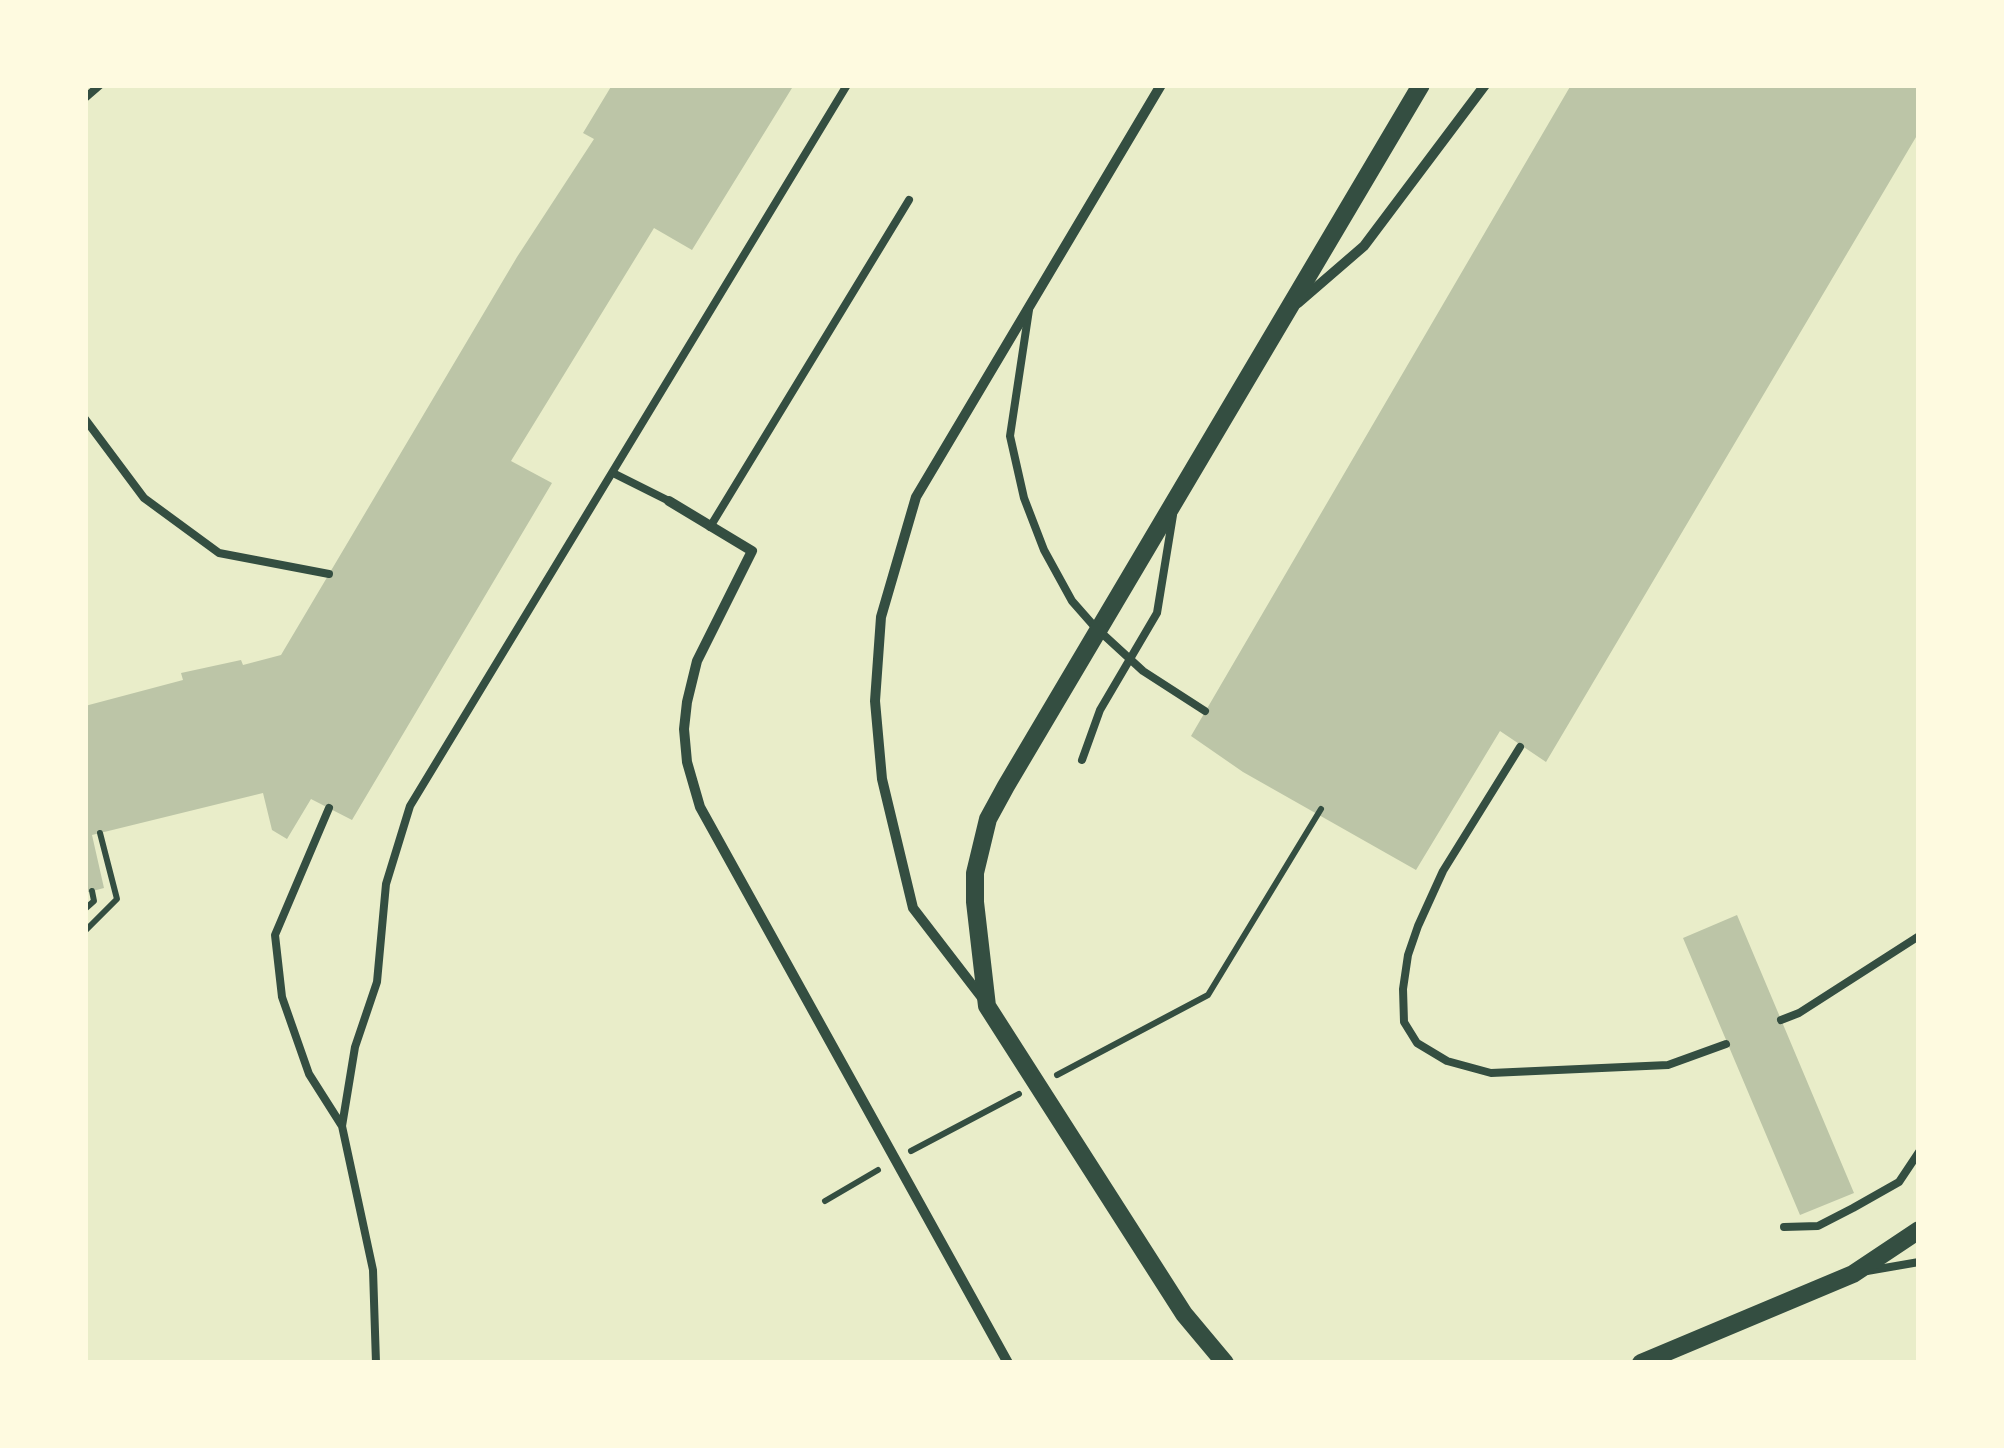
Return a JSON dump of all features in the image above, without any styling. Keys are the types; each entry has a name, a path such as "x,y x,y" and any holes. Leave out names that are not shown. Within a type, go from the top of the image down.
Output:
{"street":[{"path":"1160,85 916,497 881,617 876,684 882,779 913,908 987,1006 1184,1314 1226,1363"},
{"path":"987,1006 975,873 988,820 1422,85"},
{"path":"1286,314 1364,246 1486,85"},
{"path":"668,502 752,551 697,661 686,702 686,762 700,806 1008,1363"},
{"path":"1640,1363 1853,1274 1919,1230"}],"lane":[{"path":"85,98 100,85"},
{"path":"342,1126 355,1048 377,982 386,884 410,806 847,85"},
{"path":"710,526 909,200"},
{"path":"1029,310 1010,436 1017,474 1044,550 1072,601 1143,671 1205,712"},
{"path":"85,419 144,498 219,552 329,574"},
{"path":"613,473 668,502"},
{"path":"1082,760 1100,710 1156,613 1176,501"},
{"path":"1520,747 1444,871 1408,955 1404,1022 1418,1043 1447,1062 1491,1072 1668,1065 1726,1044"},
{"path":"329,808 275,935 282,997 298,1043 309,1074 342,1126 373,1270 376,1363"},
{"path":"1781,1020 1800,1012 1919,936"},
{"path":"1784,1228 1818,1226 1853,1208 1899,1182 1919,1152"},
{"path":"1853,1274 1919,1262"}],"path":[{"path":"1050,1078 1208,995 1322,809"},
{"path":"85,931 117,899 100,833"},
{"path":"85,909 94,901 92,891"},
{"path":"980,1115 1033,1087"}],"building":[{"path":"612,85 792,88 692,250 654,228 511,461 552,483 352,820 311,799 287,839 272,830 263,793 92,835 104,888 85,893 85,706 183,680 181,673 241,660 243,665 281,655 517,257 594,139 583,133"},
{"path":"1571,85 1919,85 1919,132 1546,762 1500,731 1416,870 1243,772 1191,736"},
{"path":"1737,915 1854,1193 1800,1215 1683,938"}]}
